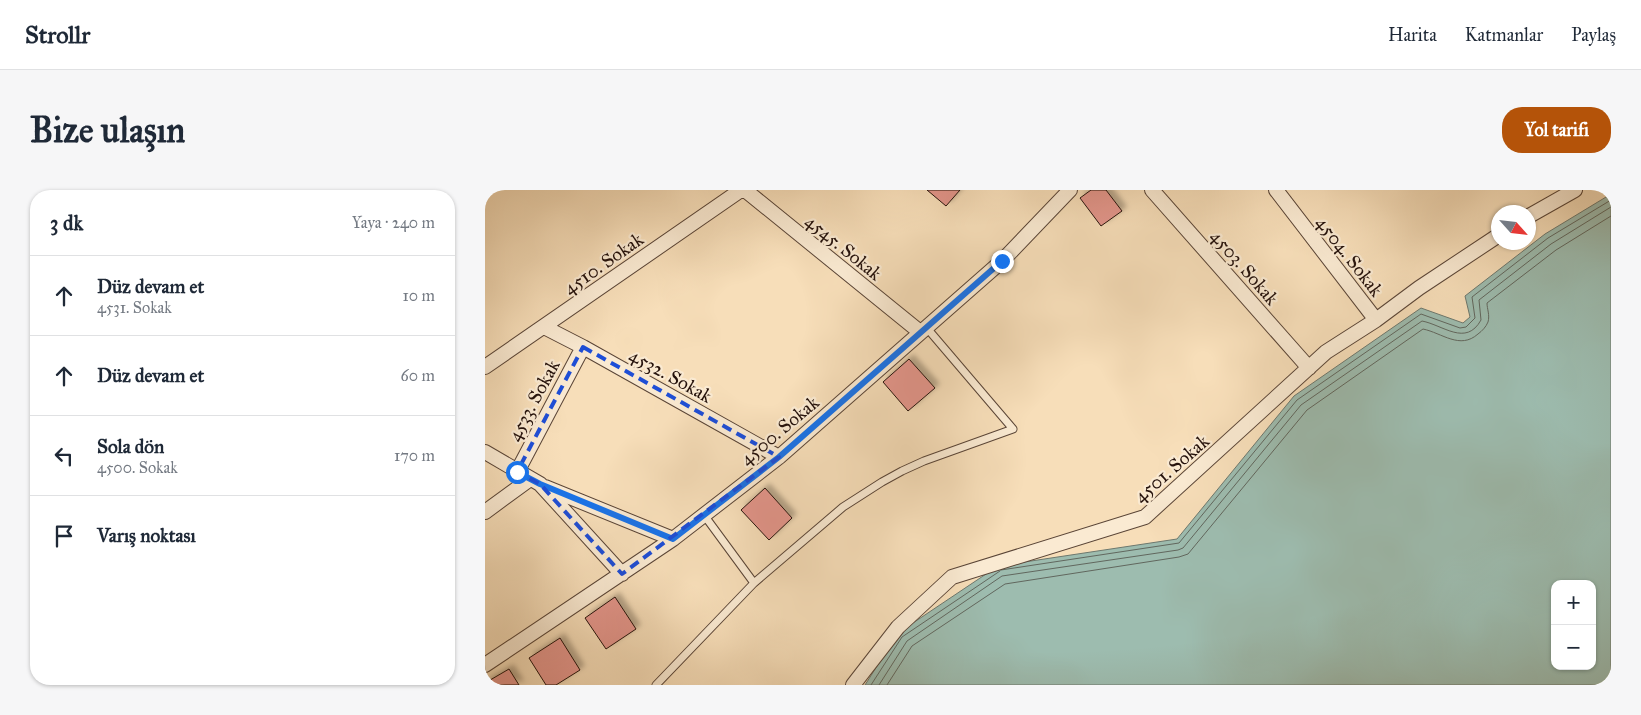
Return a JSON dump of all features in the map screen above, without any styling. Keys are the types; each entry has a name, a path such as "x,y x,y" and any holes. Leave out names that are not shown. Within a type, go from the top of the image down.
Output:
{"street":[{"name":"4510. Sokak","path":"485,367 741,190"},
{"name":"4545. Sokak","path":"745,190 923,330"},
{"name":"4500. Sokak","path":"485,665 673,539 779,457 1002,261 1070,190"},
{"name":"4503. Sokak","path":"1152,190 1309,368"},
{"name":"4504. Sokak","path":"1275,190 1376,320"},
{"path":"1536,212 1575,190"},
{"name":"4501. Sokak","path":"853,685 898,627 952,577 1145,517 1326,352 1491,241"},
{"name":"4532. Sokak","path":"544,327 779,457"},
{"name":"4533. Sokak","path":"517,472 583,347"},
{"path":"485,452 535,482 673,539"},
{"path":"485,512 535,482"},
{"path":"535,482 622,574"}],"lane":[{"path":"656,685 754,583 843,506 882,482 923,461 1013,429 923,330"},
{"path":"704,515 754,583"}],"highlighted area":[{"path":"583,347 779,457 622,574 540,484 517,472"}],"water":[{"path":"1611,194 1611,685 865,685 898,633 998,566 1177,539 1294,396 1421,308 1463,323 1470,317 1465,296 1524,250 1536,250 1536,241"}],"building":[{"path":"927,190 960,190 946,206"},
{"path":"1091,190 1106,190 1122,211 1101,226 1080,198"},
{"path":"909,359 935,388 908,411 883,382"},
{"path":"765,488 792,518 769,540 741,510"},
{"path":"615,597 636,629 606,649 585,618"},
{"path":"560,638 580,670 556,685 546,685 529,658"},
{"path":"509,669 519,685 485,685 485,683"}],"route":[{"path":"517,472 540,484 673,539 779,457 1002,261"}]}
